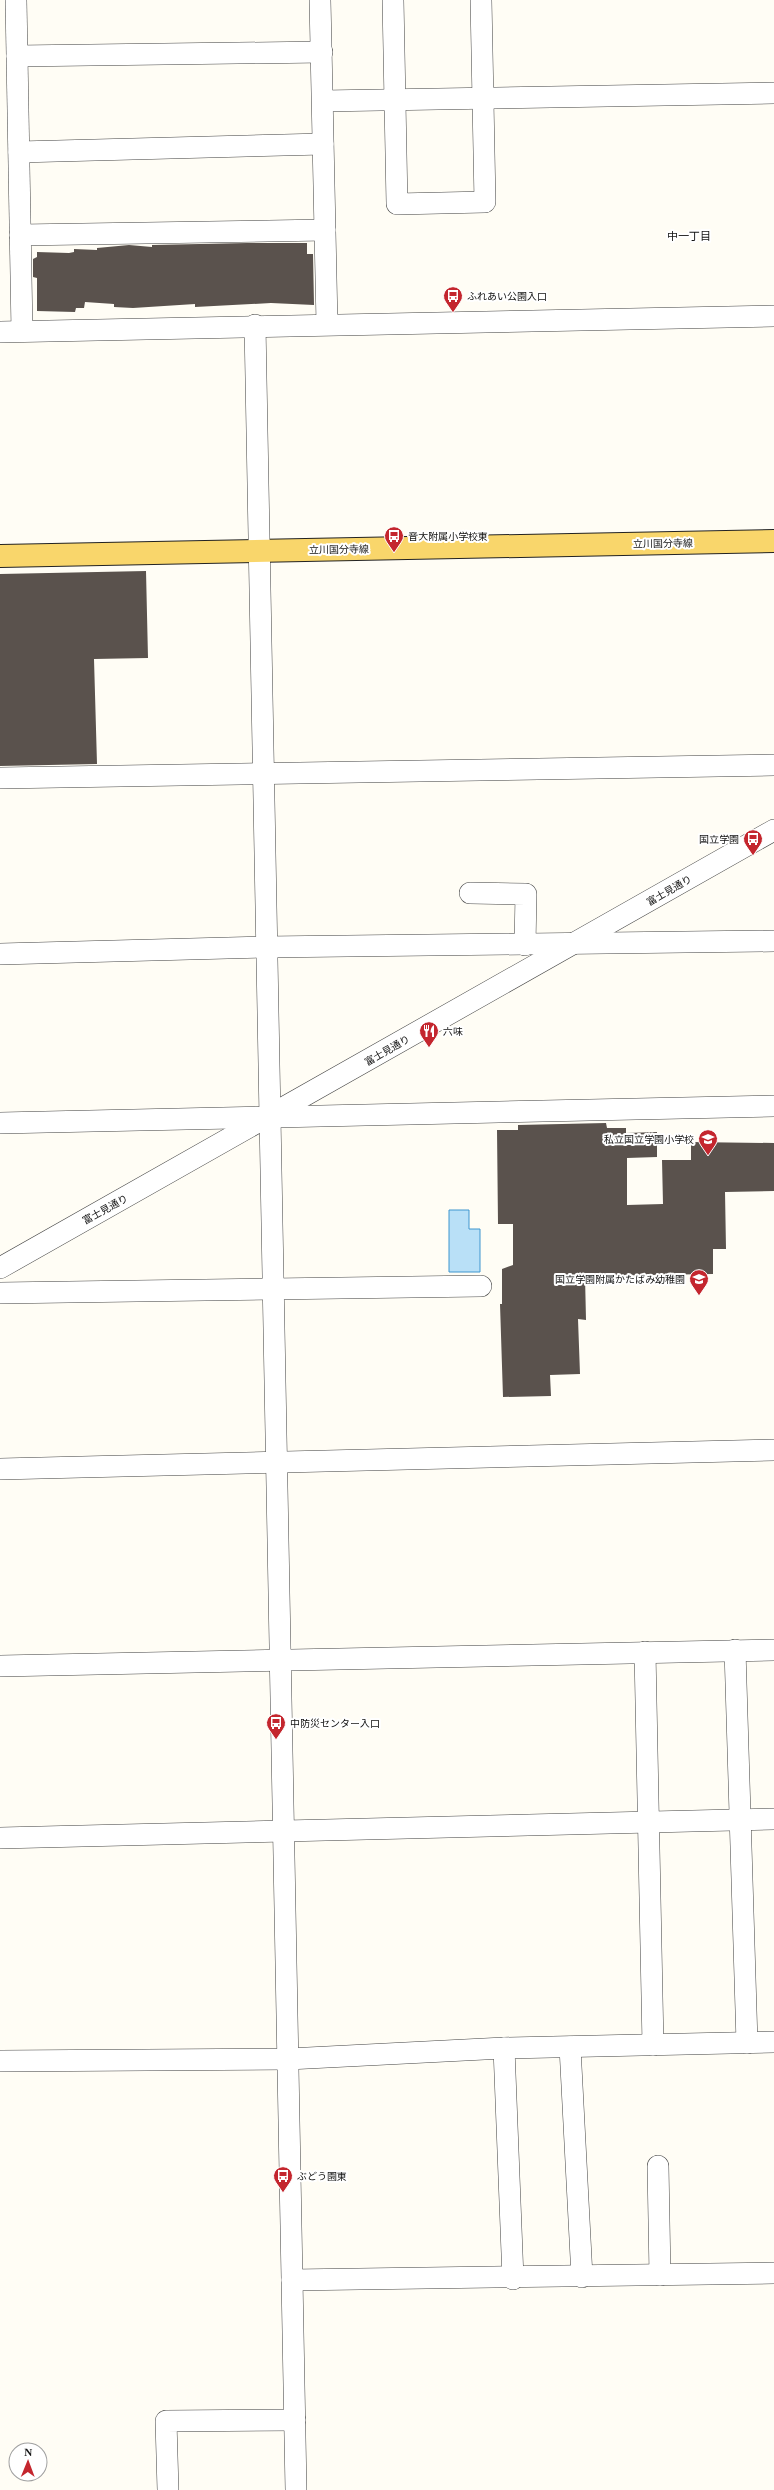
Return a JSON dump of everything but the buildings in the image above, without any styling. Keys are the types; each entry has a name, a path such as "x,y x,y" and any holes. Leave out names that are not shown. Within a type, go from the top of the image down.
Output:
{"main road":[{"name":"立川国分寺線","path":"0,556 774,541"}],"street":[{"path":"16,0 17,56 9,108 19,152 22,331"},
{"path":"320,0 327,324"},
{"path":"393,0 397,204 485,202 481,0"},
{"path":"17,56 322,52"},
{"path":"322,101 774,92"},
{"path":"19,152 323,144"},
{"path":"20,235 325,230"},
{"path":"0,332 255,325 774,316"},
{"path":"255,325 258,551 264,773 272,1289 296,2490"},
{"path":"0,778 774,765"},
{"name":"富士見通り","path":"0,1268 269,1118 774,830"},
{"path":"470,893 526,894 525,946"},
{"path":"0,954 266,947 525,946 774,941"},
{"path":"0,1123 774,1106"},
{"path":"0,1294 480,1286"},
{"path":"0,1469 774,1450"},
{"path":"735,1650 748,2043"},
{"path":"0,1666 774,1650"},
{"path":"645,1652 653,2045"},
{"path":"0,1838 774,1819"},
{"path":"0,2062 288,2059 504,2048 774,2042"},
{"path":"570,2047 582,2277"},
{"path":"504,2048 513,2279"},
{"path":"658,2166 660,2276"},
{"path":"292,2280 513,2279 774,2273"},
{"path":"168,2490 166,2421 295,2420"}],"water":[{"path":"449,1210 469,1210 469,1229 480,1229 480,1272 449,1272"}],"place":[{"name":"ふれあい公園入口","path":"453,313"},
{"name":"音大附属小学校東","path":"394,553"},
{"name":"国立学園","path":"753,856"},
{"name":"六味","path":"429,1048"},
{"name":"私立国立学園小学校","path":"708,1156"},
{"name":"国立学園附属かたばみ幼稚園","path":"699,1296"},
{"name":"中防災センター入口","path":"276,1740"},
{"name":"ぶどう園東","path":"283,2193"}],"district":[{"name":"中一丁目","path":"689,236"}]}
